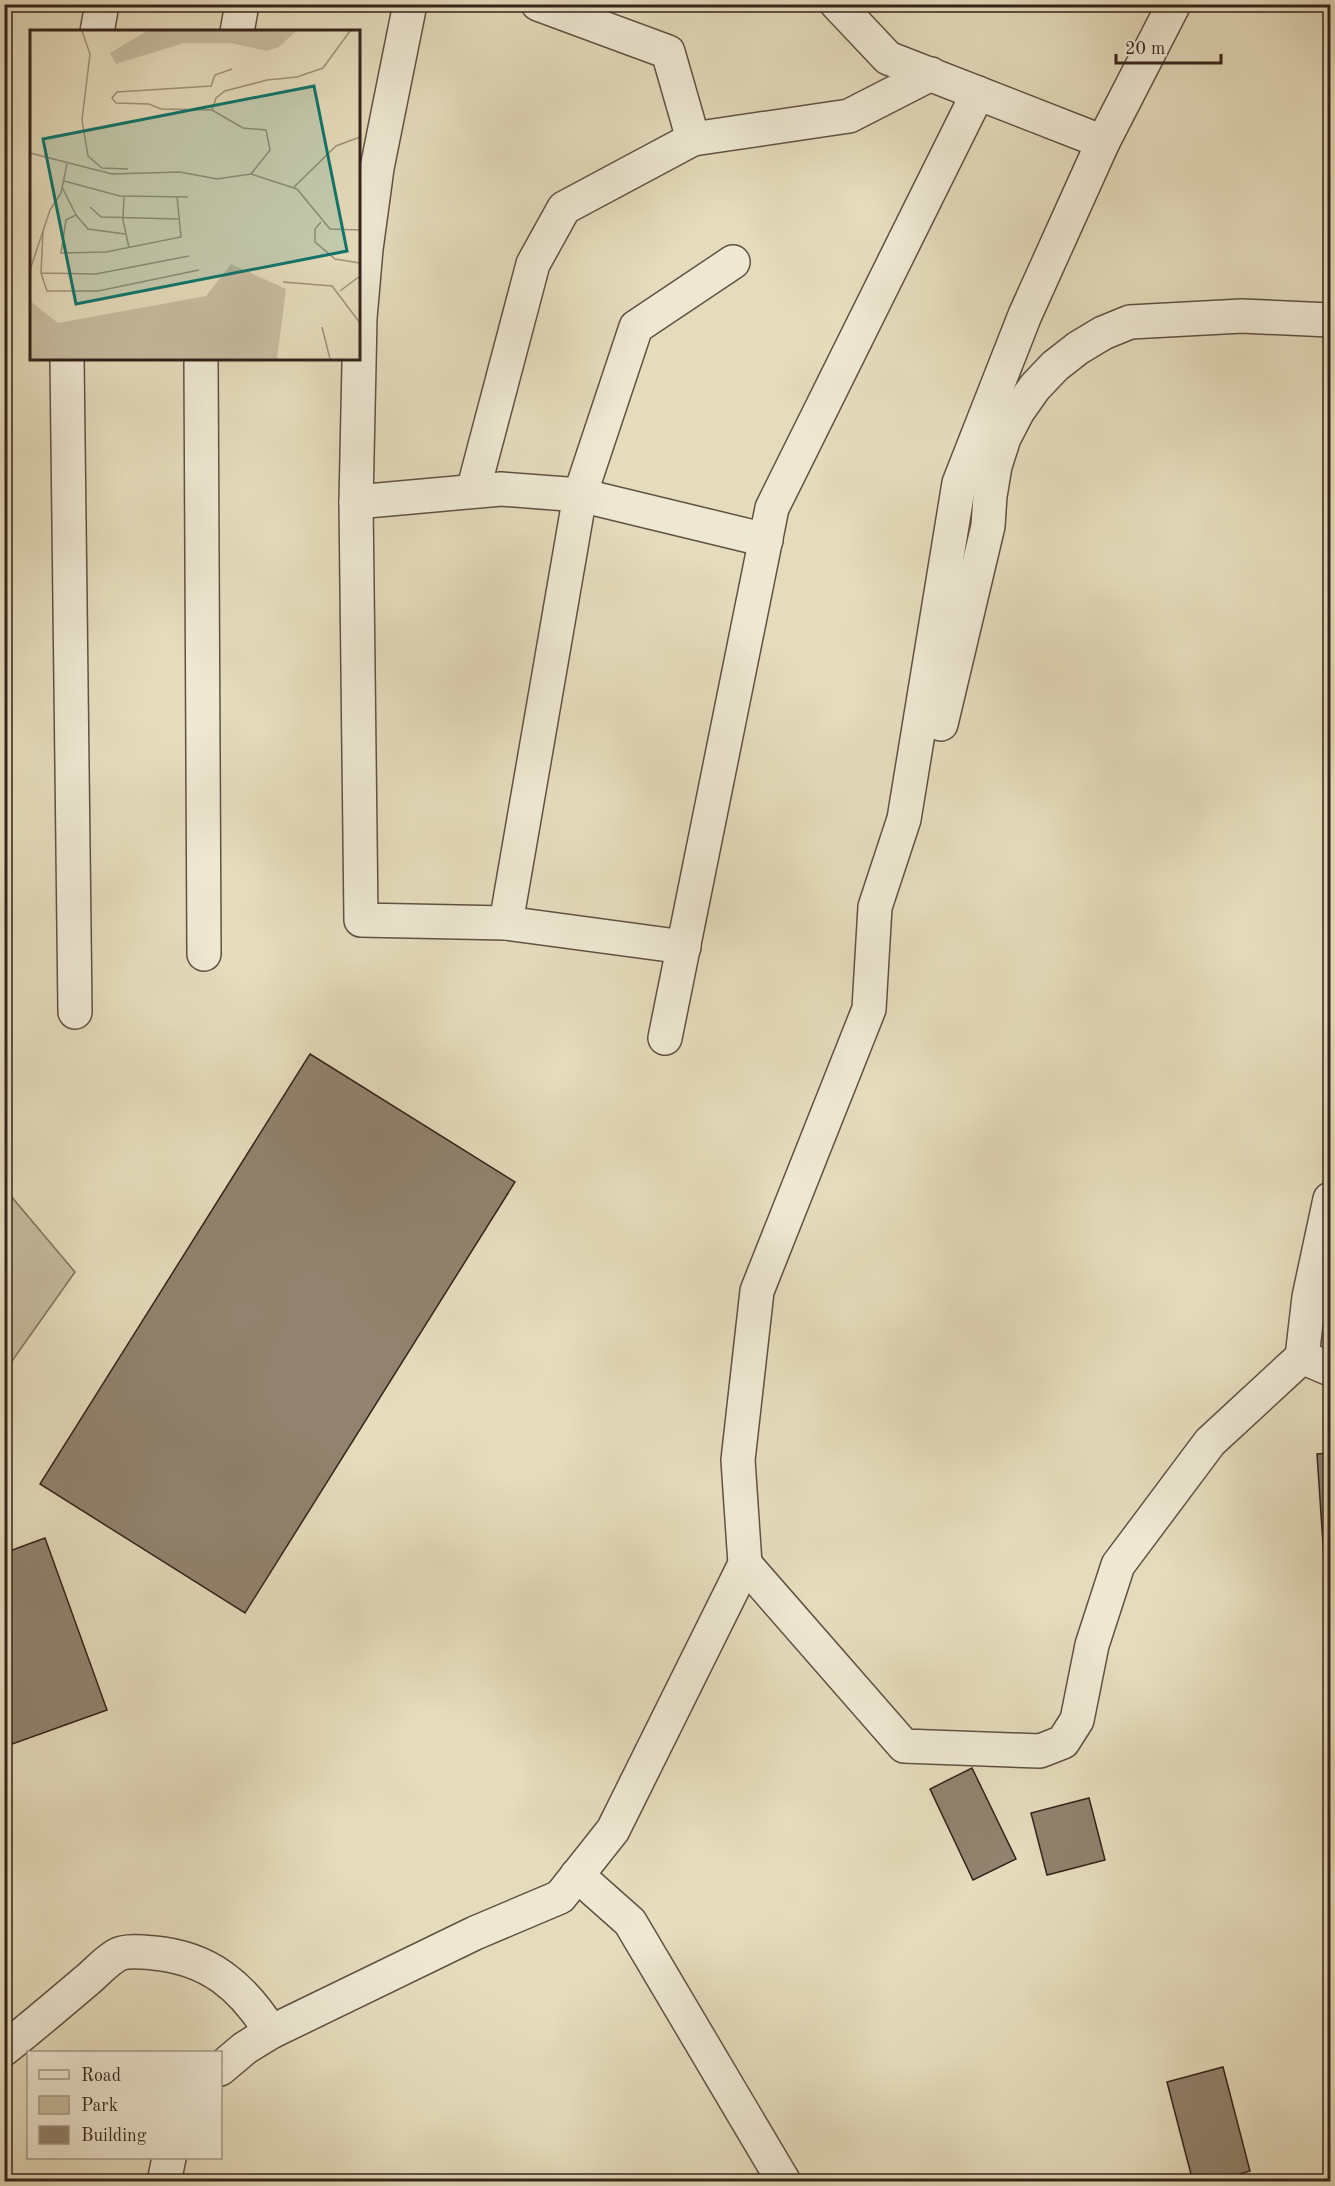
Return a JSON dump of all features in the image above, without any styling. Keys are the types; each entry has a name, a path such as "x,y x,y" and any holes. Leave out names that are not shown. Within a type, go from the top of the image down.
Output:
{"street":[{"path":"97,30 102,4"},
{"path":"237,30 242,4"},
{"path":"360,318 366,249 377,168 410,4"},
{"path":"538,4 668,52 693,139"},
{"path":"837,4 888,58 1102,142"},
{"path":"222,2066 271,2031 475,1933 560,1898 613,1830 745,1564 738,1460 757,1291 869,1009 875,907 904,819 959,483 1025,315 1102,142 1174,4"},
{"path":"473,491 533,264 564,208 693,139 849,116 931,74"},
{"path":"665,1038 772,508 978,93"},
{"path":"506,923 580,495 636,327 733,262"},
{"path":"875,907 916,855 944,705 988,526 995,466 1004,438 1018,411 1035,387 1055,366 1078,348 1103,333 1130,322 1242,316 1330,320"},
{"path":"67,360 75,1012"},
{"path":"201,360 204,954"},
{"path":"359,360 356,502 361,920 506,923 684,947"},
{"path":"356,502 501,489 580,495 766,540"},
{"path":"745,1564 904,1746 1040,1751 1063,1742 1077,1719 1092,1645 1118,1565 1210,1442 1316,1363 1309,1297 1330,1198"},
{"path":"577,1875 630,1922 784,2181"},
{"path":"4,2049 118,1954 144,1952 169,1954 218,1973 257,2009 271,2031"},
{"path":"164,2181 169,2159"}],"green space":[{"path":"5,1189 75,1272 5,1371"}],"building":[{"path":"310,1054 515,1182 245,1613 40,1484"},
{"path":"1330,1453 1330,1650 1317,1454"},
{"path":"45,1538 107,1710 4,1747 4,1553"},
{"path":"972,1768 1016,1859 973,1880 930,1789"},
{"path":"1089,1798 1105,1860 1047,1875 1031,1813"},
{"path":"1223,2067 1250,2171 1211,2182 1193,2182 1167,2082"}]}
